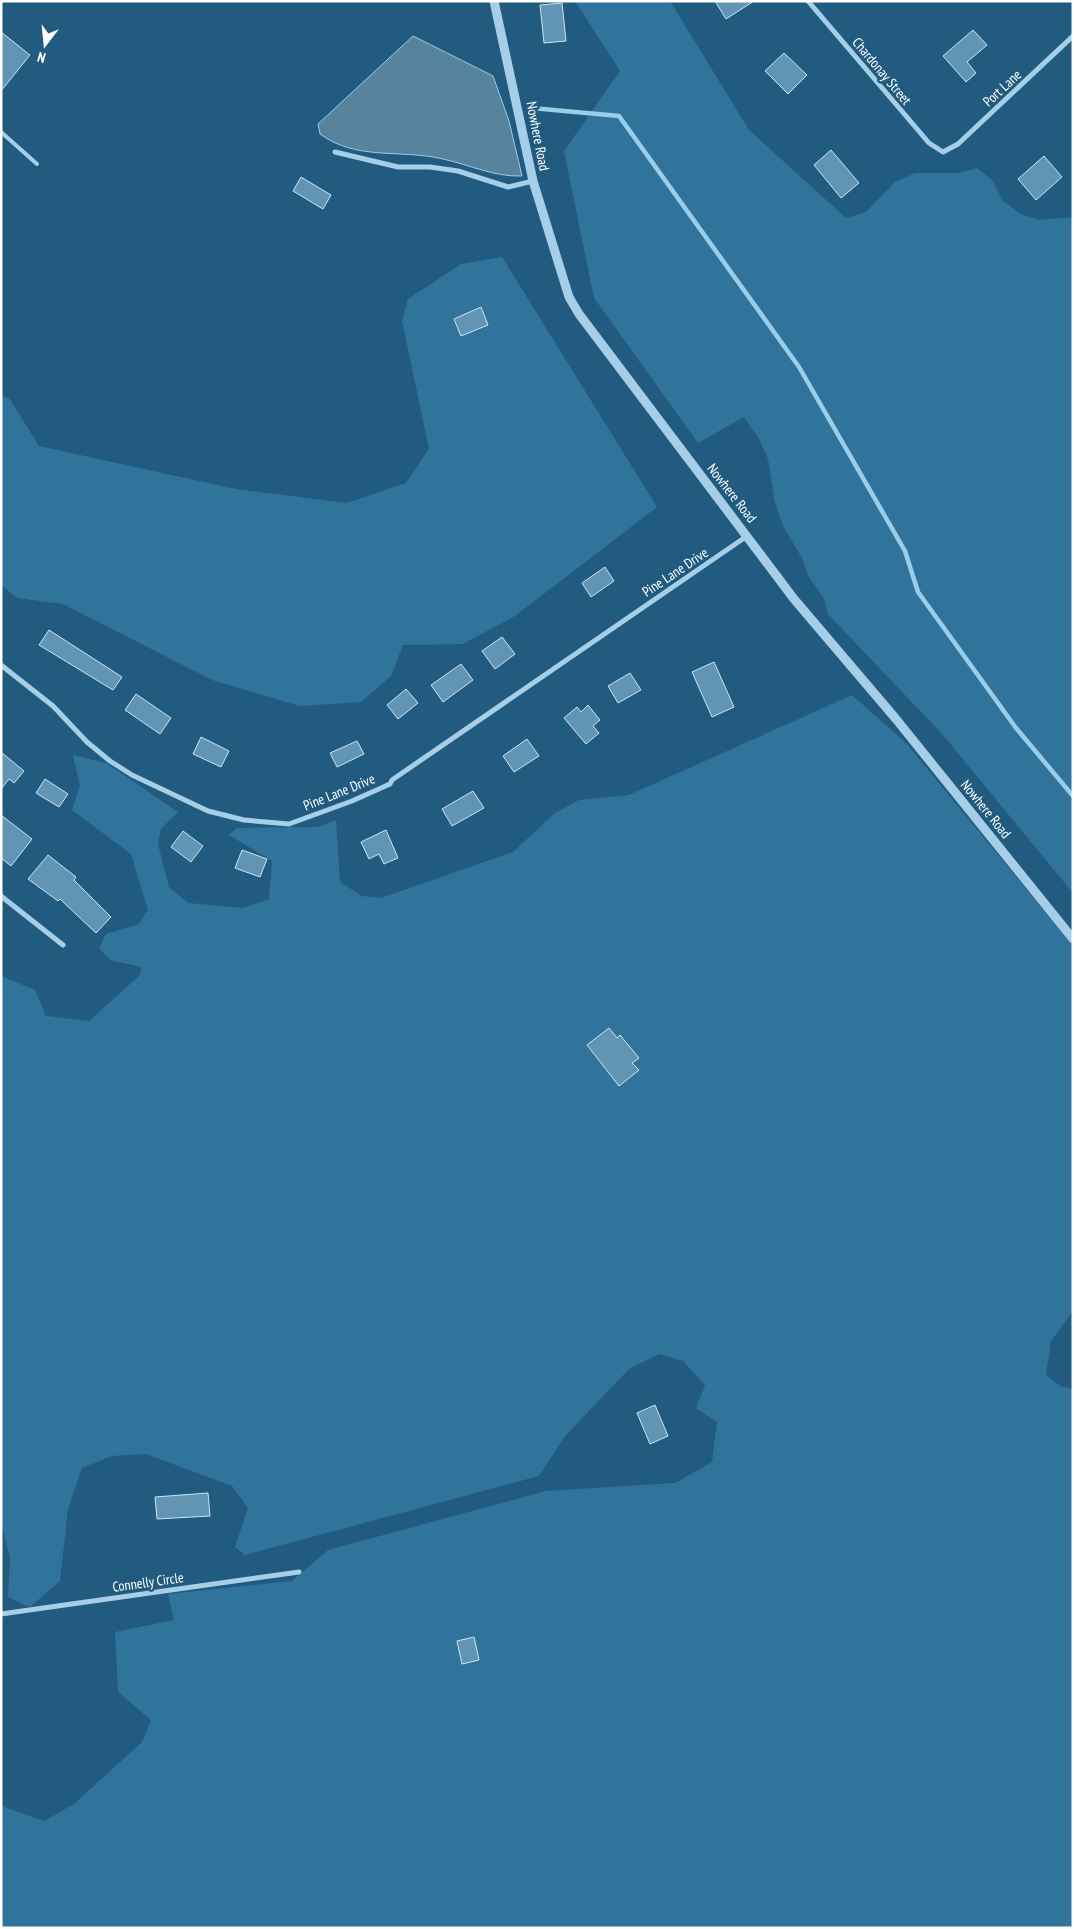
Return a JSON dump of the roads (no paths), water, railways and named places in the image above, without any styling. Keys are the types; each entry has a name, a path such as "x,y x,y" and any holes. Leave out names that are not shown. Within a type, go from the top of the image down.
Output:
{"street":[{"name":"Nowhere Road","path":"494,1 533,181 569,297 579,314 794,599 896,719 1073,939"},
{"name":"Chardonay Street","path":"808,1 929,143 943,152"},
{"name":"Port Lane","path":"943,152 958,144 1073,36"},
{"path":"335,152 398,168 430,167 458,171 508,187 533,181"},
{"name":"Pine Lane Drive","path":"1,665 53,706 86,742 132,775 208,810 244,820 289,824 390,784 392,780 748,536"},
{"path":"1,896 63,945"},
{"name":"Connelly Circle","path":"1,1614 299,1572"}],"lane":[{"path":"1,132 37,164"}],"waterway":[{"path":"532,108 619,116 799,367 905,551 918,592 1016,728 1073,796"}]}
